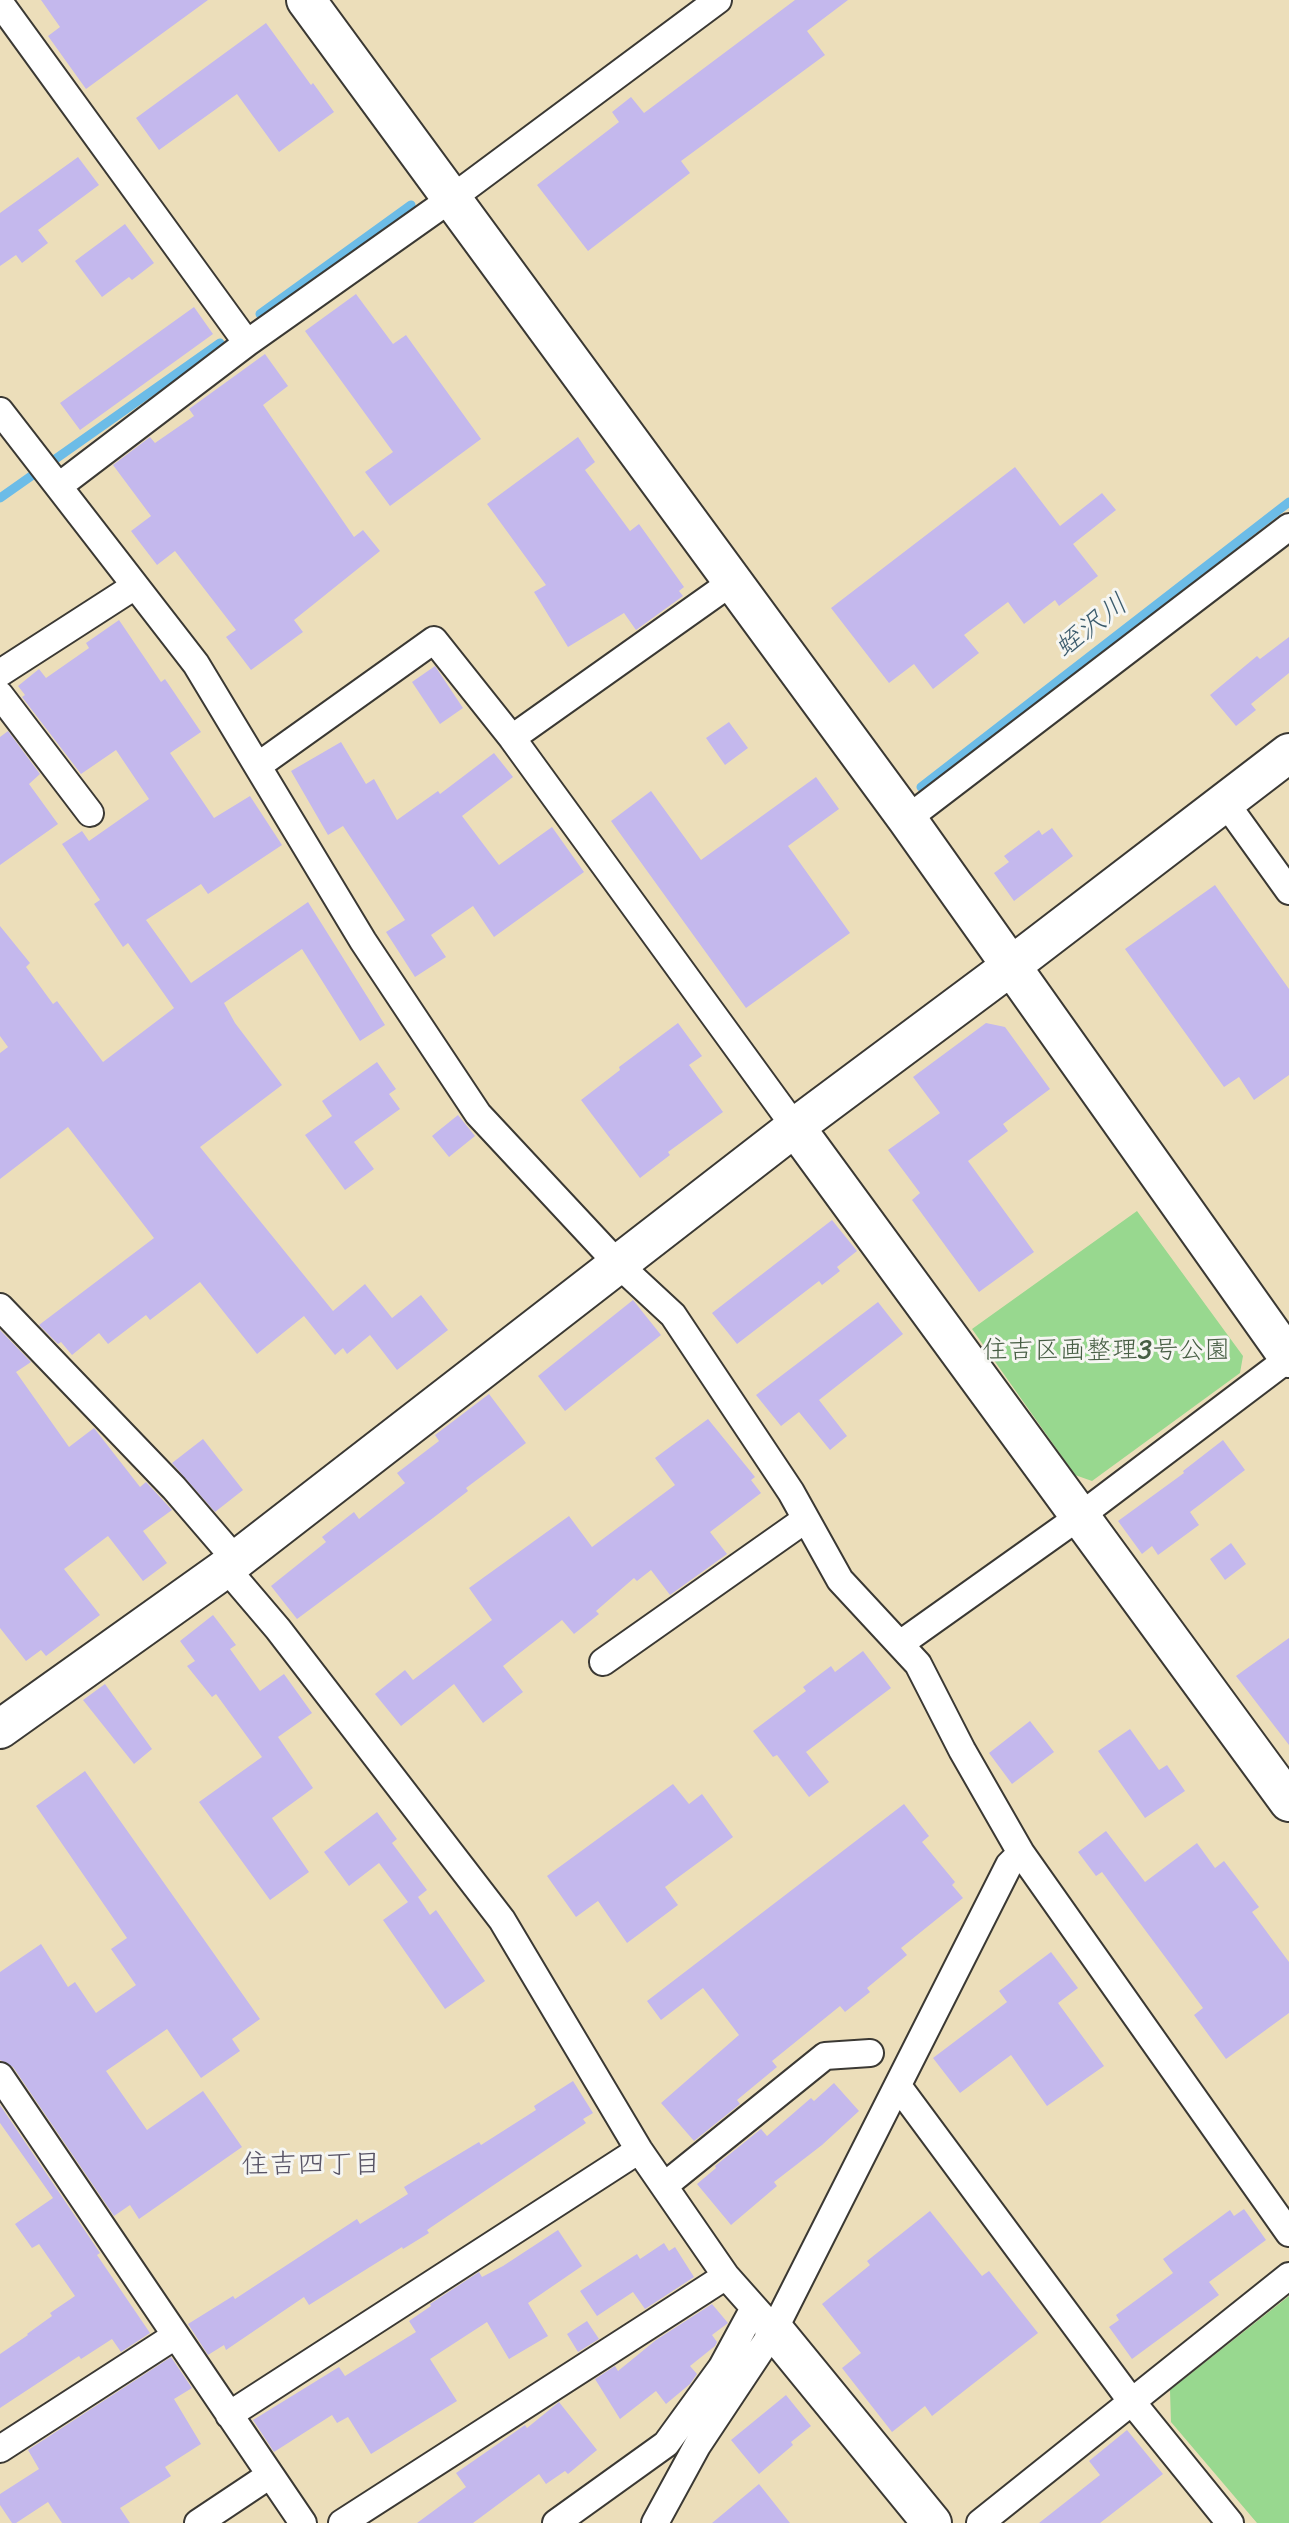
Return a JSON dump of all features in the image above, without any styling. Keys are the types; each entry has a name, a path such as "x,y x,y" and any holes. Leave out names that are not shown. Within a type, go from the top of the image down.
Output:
{"street":[{"path":"306,0 907,819 1289,1358 1080,1516 900,1644"},
{"path":"50,475 247,343 452,198 718,0"},
{"path":"0,3 247,343"},
{"path":"0,411 196,664 363,941 478,1114 618,1264 673,1315 806,1519 840,1580 918,1664 962,1750 1021,1853 1289,2233"},
{"path":"907,819 1289,527"},
{"path":"512,738 732,582"},
{"path":"0,673 135,586"},
{"path":"259,765 434,640 512,738 1289,1802"},
{"path":"0,695 90,813"},
{"path":"0,1729 231,1564 795,1127 1289,753"},
{"path":"1225,802 1289,891"},
{"path":"1,1311 174,1488 278,1629 502,1920 639,2150 726,2276 932,2523"},
{"path":"603,1662 806,1519"},
{"path":"655,2523 764,2319 898,2086 1009,1865 1021,1853"},
{"path":"664,2186 825,2056 870,2053"},
{"path":"0,2076 303,2523"},
{"path":"898,2086 1132,2402 1230,2523"},
{"path":"229,2415 639,2150"},
{"path":"342,2523 726,2276"},
{"path":"980,2523 1289,2276"},
{"path":"556,2523 666,2444 722,2367 764,2319"},
{"path":"0,2449 175,2336"},
{"path":"198,2523 270,2475"}],"green space":[{"name":"住吉区画整理3号公園","path":"1137,1211 1243,1356 1240,1373 1092,1481 1075,1475 972,1329"},
{"path":"1289,2296 1289,2523 1257,2523 1171,2422 1170,2390"}],"building":[{"path":"41,0 208,0 86,89 48,36 60,27"},
{"path":"795,0 848,0 807,31 825,55 681,161 690,173 588,251 537,185 619,122 612,112 631,97 644,113"},
{"path":"266,23 334,112 279,152 237,94 159,150 136,118"},
{"path":"78,157 99,185 38,230 48,243 22,263 16,255 0,266 0,213"},
{"path":"125,224 154,263 102,297 75,261"},
{"path":"356,294 393,344 406,335 481,439 390,506 365,472 393,452 305,331"},
{"path":"194,307 213,334 80,430 60,403"},
{"path":"265,354 288,386 263,405 354,537 363,530 380,551 294,620 303,632 251,670 226,637 236,630 175,551 157,565 131,531 151,516 113,465 150,437 155,443 194,416 189,409"},
{"path":"578,437 595,462 585,470 630,531 639,524 684,587 679,591 683,596 636,630 624,613 568,647 534,592 546,585 487,504"},
{"path":"1015,467 1060,526 1102,493 1116,510 1073,544 1098,576 1059,606 1055,600 1024,624 1008,602 964,635 979,653 933,689 914,664 889,683 831,608"},
{"path":"119,620 161,682 165,679 201,732 170,753 214,818 250,796 282,845 208,894 201,884 146,920 191,983 308,902 385,1025 360,1041 302,949 224,1003 235,1023 282,1085 200,1147 333,1311 365,1284 392,1318 421,1295 448,1330 397,1370 370,1335 347,1354 343,1348 335,1355 304,1316 257,1354 200,1282 150,1320 146,1315 108,1344 99,1333 72,1355 39,1325 154,1238 68,1127 0,1179 0,1053 8,1047 0,1036 0,926 30,963 26,967 53,1004 57,1001 103,1062 174,1008 128,943 123,947 94,904 100,900 62,844 82,831 89,841 149,799 116,750 81,774 22,697 25,695 18,686 39,669 46,678 89,648 86,643"},
{"path":"1289,637 1289,673 1251,704 1256,710 1236,726 1210,695 1257,656 1260,659"},
{"path":"435,666 463,708 440,724 412,682"},
{"path":"729,722 748,748 725,765 706,738"},
{"path":"8,731 40,774 29,784 58,824 0,865 0,737"},
{"path":"341,742 366,784 374,779 397,820 438,791 440,794 494,753 513,777 462,816 499,865 552,827 584,872 494,937 473,906 431,935 446,957 415,977 386,932 405,920 343,826 328,835 291,771"},
{"path":"816,777 839,809 788,846 850,933 746,1008 611,821 651,791 701,860"},
{"path":"1052,828 1073,856 1014,901 994,873 1009,862 1004,856 1039,830 1042,835"},
{"path":"1215,885 1289,989 1289,1075 1254,1100 1239,1077 1224,1087 1125,949"},
{"path":"678,1023 702,1056 689,1065 723,1112 668,1152 670,1155 640,1178 581,1100"},
{"path":"986,1023 1005,1027 1050,1089 1003,1124 1008,1131 968,1161 1034,1252 979,1292 912,1200 920,1193 888,1150 940,1113 913,1077"},
{"path":"377,1062 396,1089 389,1094 400,1109 354,1142 374,1169 345,1190 305,1135 332,1116 322,1101"},
{"path":"458,1115 475,1136 449,1157 432,1136"},
{"path":"832,1220 857,1251 837,1267 840,1271 822,1285 819,1281 737,1344 712,1313"},
{"path":"633,1300 661,1335 565,1411 538,1376"},
{"path":"878,1302 903,1334 819,1400 847,1436 830,1450 799,1412 781,1426 756,1395"},
{"path":"0,1330 31,1362 16,1372 69,1447 94,1428 140,1487 146,1482 172,1510 143,1531 167,1563 143,1581 108,1536 64,1569 100,1615 46,1656 41,1650 26,1661 0,1628"},
{"path":"489,1394 526,1443 466,1488 468,1491 433,1518 297,1619 271,1586 326,1542 322,1537 354,1512 359,1519 405,1483 397,1473 439,1441 435,1435"},
{"path":"708,1419 755,1477 751,1480 761,1493 710,1532 727,1554 670,1595 651,1570 637,1581 634,1578 596,1611 599,1614 574,1634 562,1620 503,1666 523,1692 483,1723 454,1684 401,1726 375,1694 405,1670 413,1680 492,1620 469,1588 569,1516 592,1547 675,1485 655,1458"},
{"path":"203,1439 243,1490 215,1512 172,1463"},
{"path":"1223,1440 1245,1470 1190,1512 1199,1525 1158,1555 1152,1546 1142,1554 1118,1521"},
{"path":"1231,1543 1246,1564 1225,1580 1210,1559"},
{"path":"213,1615 236,1645 230,1649 260,1691 284,1674 312,1713 278,1737 313,1788 272,1818 309,1872 270,1900 199,1802 262,1757 216,1694 212,1697 187,1666 195,1661 180,1641"},
{"path":"1289,1638 1289,1745 1236,1676"},
{"path":"863,1651 891,1688 806,1752 829,1782 809,1797 777,1755 773,1757 753,1731 806,1691 803,1687 831,1666 835,1672"},
{"path":"105,1684 152,1749 134,1764 83,1700"},
{"path":"1030,1721 1054,1752 1012,1784 989,1753"},
{"path":"1130,1729 1159,1770 1167,1765 1185,1791 1145,1818 1098,1751"},
{"path":"85,1771 260,2019 232,2039 240,2051 201,2078 167,2029 106,2071 147,2130 203,2091 242,2147 139,2219 130,2205 114,2216 13,2067 0,2060 0,1972 41,1944 68,1987 75,1982 96,2013 136,1985 111,1949 127,1938 36,1806"},
{"path":"673,1784 689,1804 702,1794 733,1837 665,1887 678,1905 627,1943 598,1901 576,1917 547,1876"},
{"path":"904,1804 929,1836 922,1842 955,1882 952,1885 963,1898 901,1948 907,1955 867,1988 870,1992 845,2012 840,2006 772,2061 777,2067 737,2100 740,2104 694,2141 661,2103 739,2035 703,1988 661,2020 647,2001"},
{"path":"377,1812 397,1839 392,1843 427,1890 418,1897 430,1915 436,1910 485,1981 445,2009 383,1920 408,1902 379,1863 349,1886 324,1852"},
{"path":"1106,1831 1145,1882 1197,1843 1215,1868 1224,1861 1259,1907 1252,1912 1289,1962 1289,2013 1226,2059 1194,2015 1203,2008 1102,1872 1096,1876 1078,1852"},
{"path":"1051,1952 1078,1988 1058,2003 1104,2066 1047,2106 1011,2055 960,2093 933,2058 1007,2002 999,1991"},
{"path":"573,2081 593,2113 583,2119 586,2123 403,2249 309,2305 304,2297 226,2350 224,2345 208,2355 188,2324 233,2296 235,2299 357,2219 360,2224 408,2194 404,2187 479,2142 481,2145 536,2110 534,2106"},
{"path":"834,2083 859,2111 774,2182 777,2186 731,2225 697,2184 761,2129 767,2136 811,2098 814,2101"},
{"path":"0,2105 150,2333 121,2352 112,2339 81,2359 79,2356 0,2408 0,2354 75,2296 39,2244 32,2248 15,2224 53,2198 0,2123"},
{"path":"1244,2209 1266,2240 1209,2282 1219,2295 1132,2359 1109,2327 1119,2320 1116,2315 1173,2273 1163,2259 1230,2210 1234,2216"},
{"path":"930,2211 982,2276 989,2271 1038,2333 932,2416 925,2406 892,2432 842,2368 861,2353 822,2304 870,2265 867,2261"},
{"path":"558,2230 582,2266 528,2303 548,2336 509,2359 487,2322 430,2359 457,2401 371,2454 348,2417 337,2423 332,2415 274,2452 253,2420 339,2367 345,2376 416,2332 409,2321 430,2304 479,2272 482,2277 503,2266"},
{"path":"664,2243 669,2251 675,2247 694,2277 645,2309 633,2292 597,2316 580,2291 637,2254 640,2259"},
{"path":"712,2304 728,2323 712,2335 717,2342 715,2346 690,2366 697,2374 690,2384 666,2404 656,2391 620,2419 595,2379 615,2366 618,2371 656,2340"},
{"path":"587,2321 599,2339 578,2352 567,2334"},
{"path":"171,2357 192,2388 174,2399 201,2444 165,2467 171,2476 120,2508 130,2523 62,2523 48,2502 12,2523 0,2505 0,2494 39,2469 28,2450"},
{"path":"786,2395 811,2426 759,2474 731,2440"},
{"path":"559,2402 597,2450 568,2474 565,2471 546,2484 539,2474 473,2523 417,2523 466,2487 456,2473 525,2425 527,2428"},
{"path":"1127,2430 1163,2474 1100,2523 1039,2523 1100,2475 1089,2461"},
{"path":"759,2484 790,2523 712,2523"}],"waterway":[{"path":"260,314 411,205"},
{"path":"0,498 220,343"},
{"name":"蛭沢川","path":"921,787 1289,502"}],"district":[{"name":"住吉四丁目","path":"311,2166"}]}
